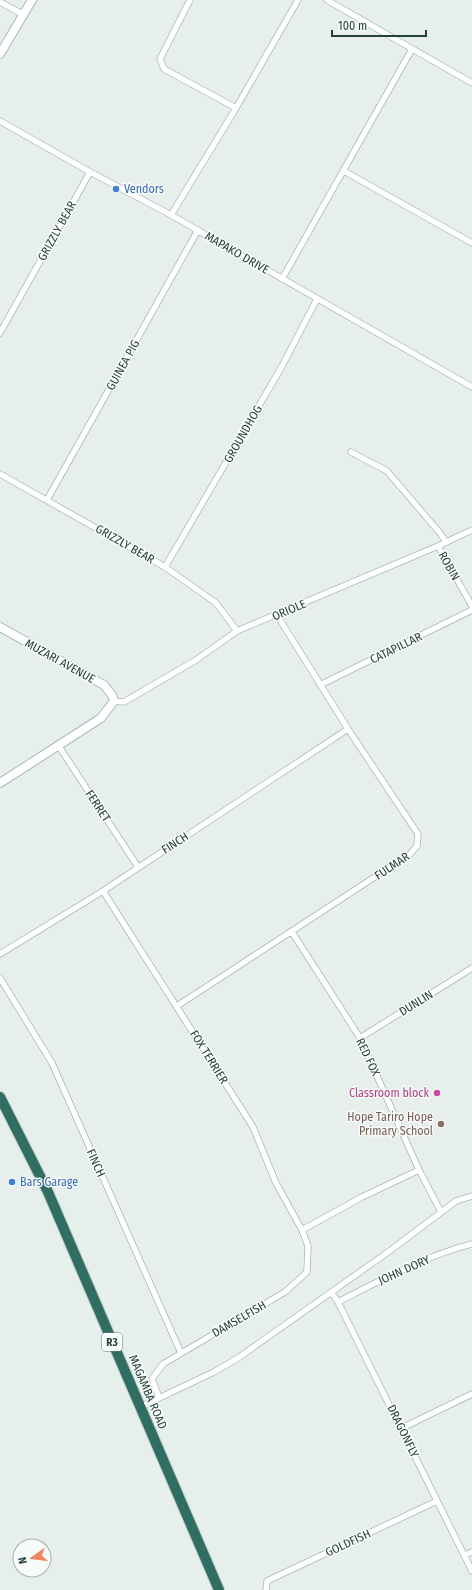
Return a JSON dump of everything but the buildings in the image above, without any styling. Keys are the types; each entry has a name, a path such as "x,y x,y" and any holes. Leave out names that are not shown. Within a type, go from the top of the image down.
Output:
{"highway":[{"name":"MAGAMBA ROAD","path":"0,1097 48,1192 219,1590"}],"street":[{"path":"0,54 32,0"},
{"path":"190,0 160,59 164,69 236,108"},
{"path":"171,215 236,108 298,0"},
{"path":"327,0 472,83"},
{"path":"0,2 24,15"},
{"path":"282,279 412,49"},
{"name":"MAPAKO DRIVE","path":"0,121 90,172 198,230 472,387"},
{"path":"344,171 472,243"},
{"name":"GRIZZLY BEAR","path":"0,333 90,172"},
{"name":"GUINEA PIG","path":"47,500 198,230"},
{"name":"GROUNDHOG","path":"165,567 281,368 317,299"},
{"path":"351,452 387,471 446,542"},
{"name":"GRIZZLY BEAR","path":"0,474 165,567 216,603 237,631"},
{"name":"ORIOLE","path":"114,701 124,702 196,660 237,631 438,546 472,530"},
{"name":"ROBIN","path":"438,546 472,606"},
{"name":"CATAPILLAR","path":"320,685 472,610"},
{"name":"FULMAR","path":"177,1006 410,854 417,846 418,834 348,729 277,615"},
{"name":"MUZARI AVENUE","path":"0,627 104,685 112,695 114,701"},
{"path":"0,783 100,718 114,701"},
{"name":"FINCH","path":"0,954 103,891 348,729"},
{"name":"FERRET","path":"58,745 138,867"},
{"name":"FOX TERRIER","path":"103,891 253,1127 276,1183 302,1230"},
{"name":"RED FOX","path":"292,932 360,1038 419,1170 441,1212"},
{"name":"DUNLIN","path":"360,1038 472,968"},
{"name":"FINCH","path":"0,978 52,1063 181,1353"},
{"path":"302,1230 362,1197 419,1170"},
{"path":"140,1407 214,1372 238,1358 391,1250 456,1201 472,1196"},
{"name":"DAMSELFISH","path":"159,1397 152,1379 162,1364 284,1292 306,1272 308,1246 302,1230"},
{"name":"JOHN DORY","path":"338,1302 400,1271 456,1248 472,1244"},
{"name":"DRAGONFLY","path":"331,1292 338,1302 402,1428 472,1571"},
{"path":"402,1428 472,1394"},
{"name":"GOLDFISH","path":"266,1590 266,1581 437,1502"},
{"path":"465,1555 472,1552"}],"place":[{"name":"Vendors","path":"116,189"},
{"name":"Classroom block","path":"437,1093"},
{"name":"Hope Tariro Hope Primary School","path":"441,1124"},
{"name":"Bars Garage","path":"12,1182"}]}
